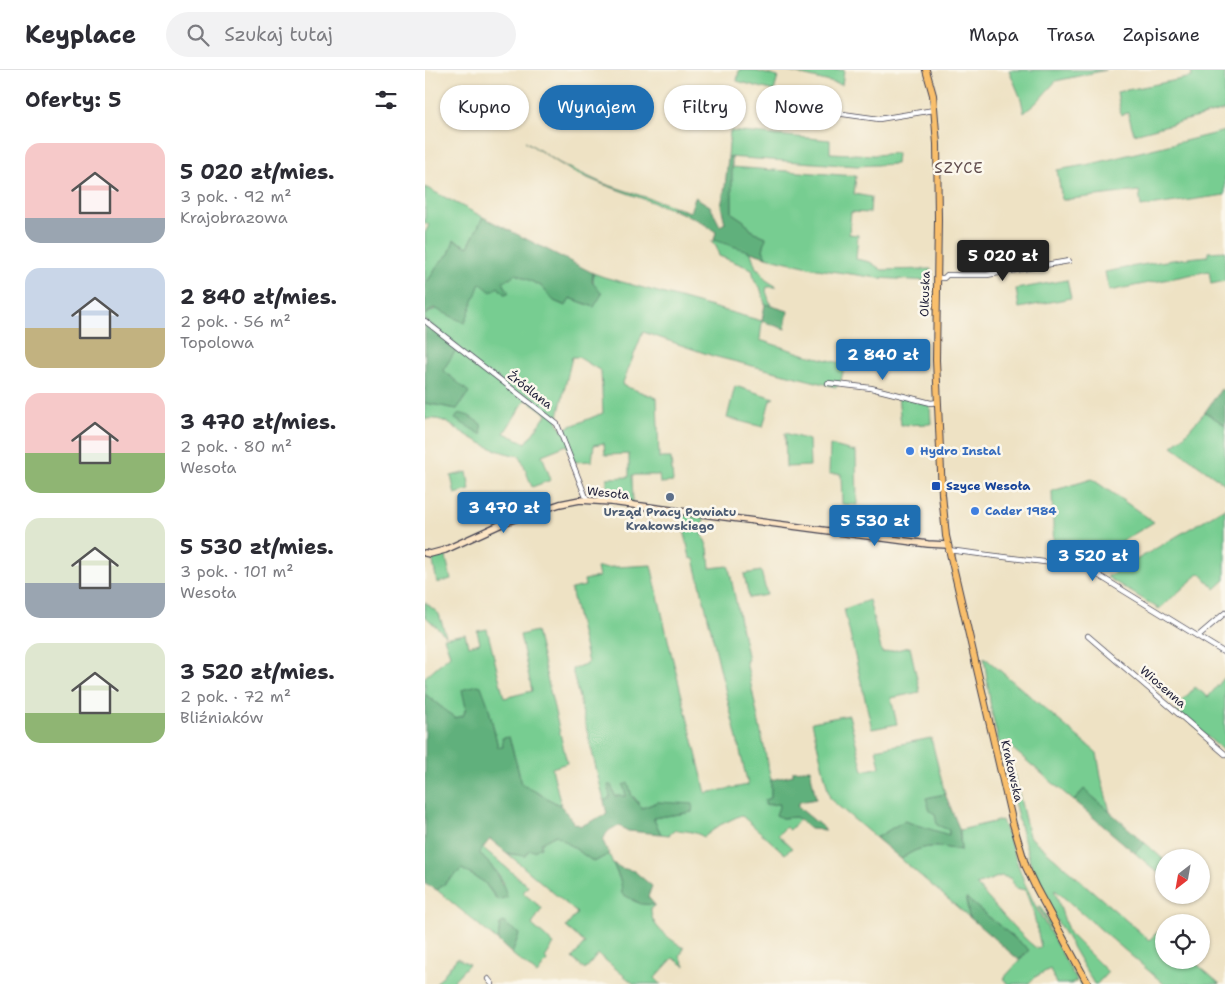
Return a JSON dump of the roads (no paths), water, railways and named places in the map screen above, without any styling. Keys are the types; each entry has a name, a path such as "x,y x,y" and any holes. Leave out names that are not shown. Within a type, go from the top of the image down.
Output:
{"main road":[{"name":"Olkuska","path":"926,70 935,110 937,144 939,220 935,328 942,494 948,547"},
{"name":"Krakowska","path":"948,547 1013,824 1026,867 1043,902 1089,984"}],"street":[{"path":"842,114 879,119 935,110"},
{"path":"937,278 957,274 987,275 1069,261"},
{"name":"Źródlana","path":"425,321 557,424 587,500"},
{"path":"828,383 871,388 931,403 938,402"},
{"name":"Wesoła","path":"425,553 430,554 445,550 507,521 552,506 587,500 948,547"},
{"path":"948,547 1085,567 1225,653"},
{"path":"1198,636 1225,613"},
{"name":"Wiosenna","path":"1088,636 1225,754"},
{"path":"487,979 492,984"}],"place":[{"name":"Hydro Instal","path":"910,451"},
{"name":"Szyce Wesoła","path":"936,486"},
{"name":"Urząd Pracy Powiatu Krakowskiego","path":"670,497"},
{"name":"Cader 1984","path":"975,511"}],"district":[{"name":"SZYCE","path":"959,168"}]}
